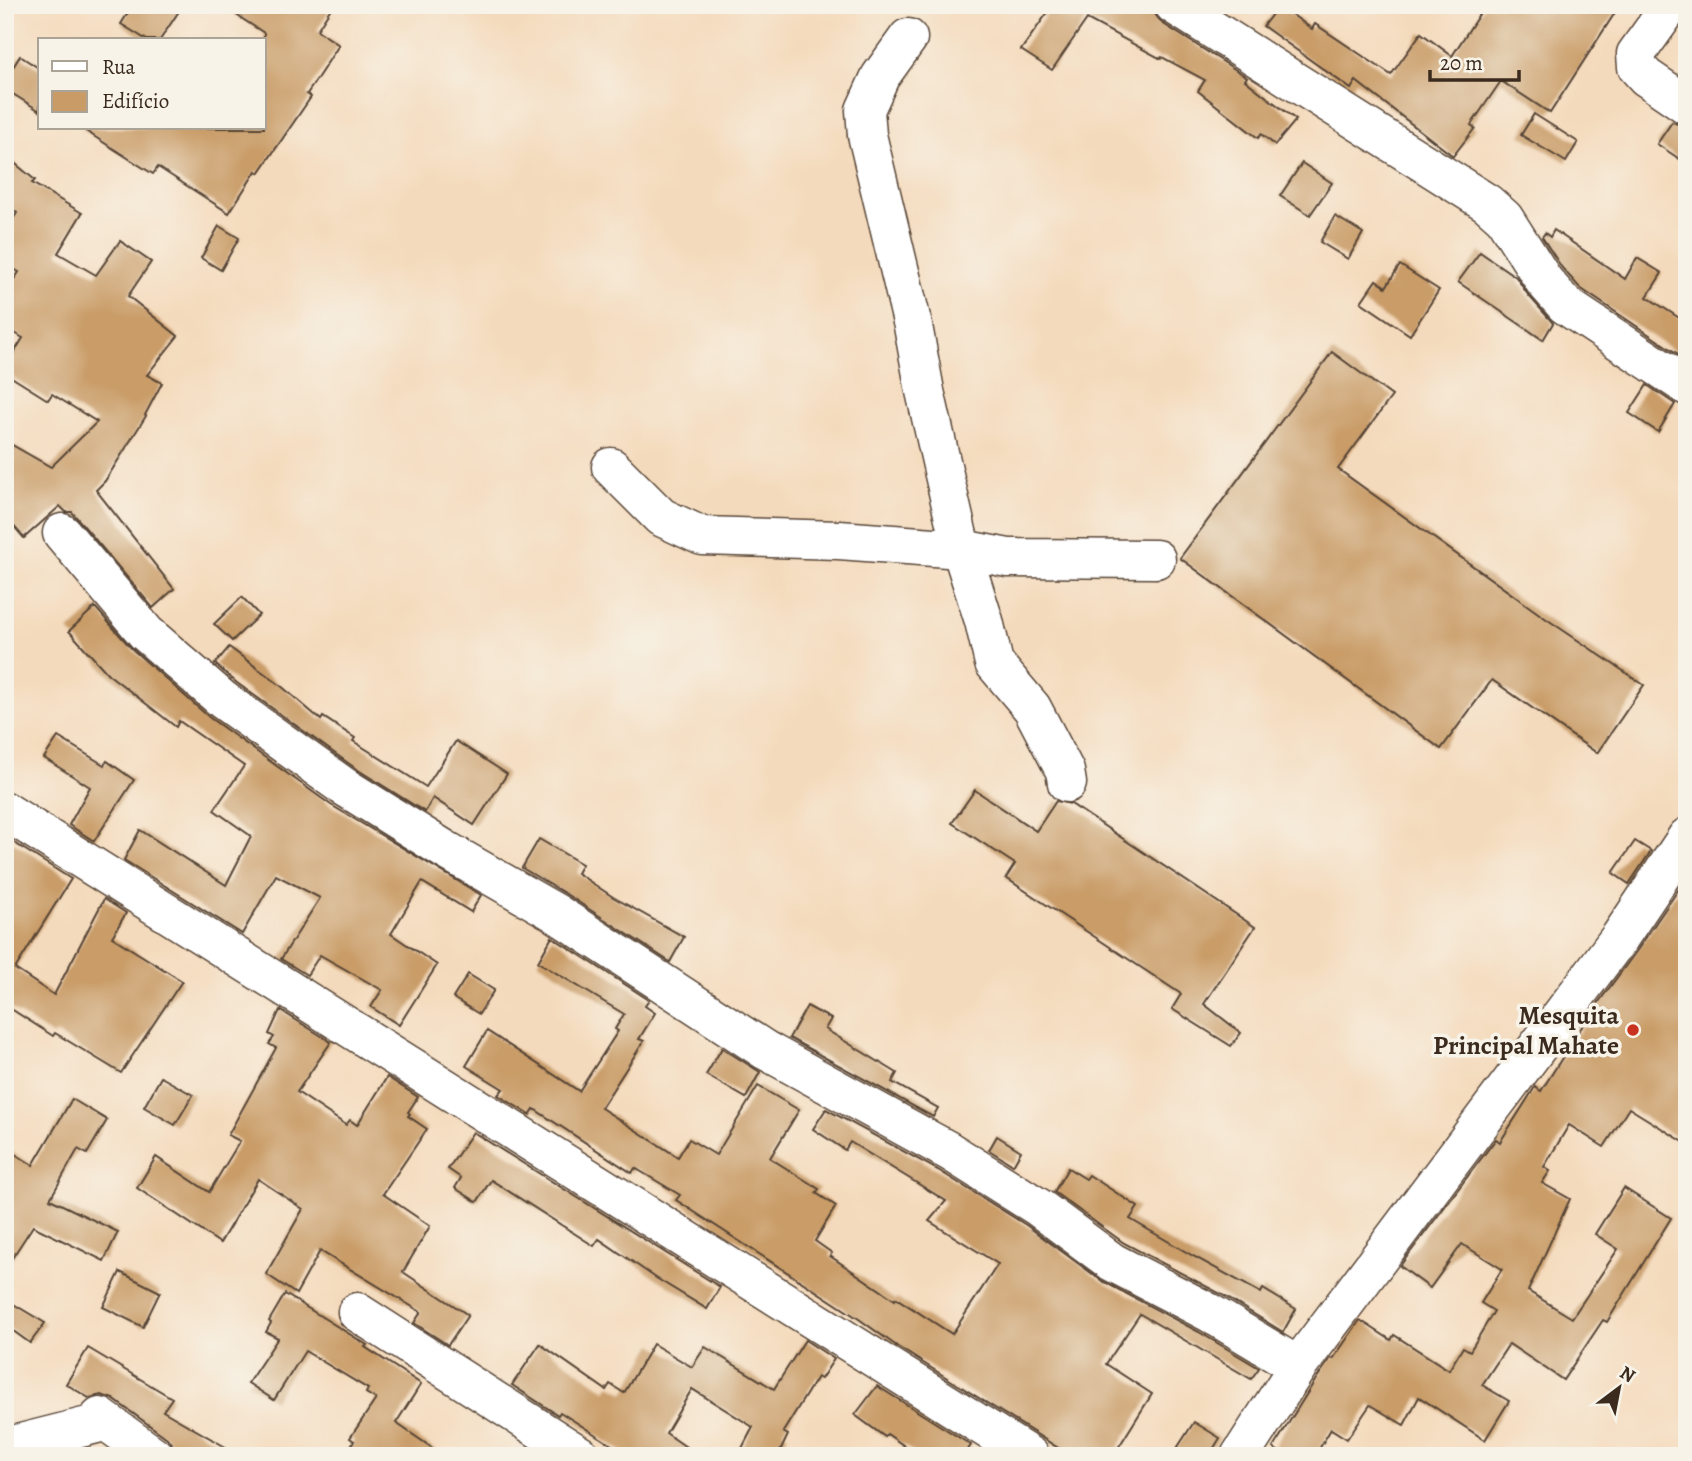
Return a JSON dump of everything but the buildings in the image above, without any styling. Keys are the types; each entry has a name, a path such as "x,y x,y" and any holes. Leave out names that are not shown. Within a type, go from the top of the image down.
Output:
{"street":[{"path":"1174,5 1487,203 1504,218 1544,281 1565,305 1687,386"},
{"path":"1671,5 1636,54 1637,67 1646,77 1687,105"},
{"path":"908,38 880,77 865,110 866,123 961,549 985,621 994,663 1032,708 1065,771 1067,783"},
{"path":"611,467 661,517 702,536 839,540 961,549 1008,558 1156,559"},
{"path":"62,533 146,633 223,700 342,786 554,912 765,1049 960,1158 1038,1207 1112,1262 1210,1313 1298,1366"},
{"path":"5,811 1030,1456"},
{"path":"1240,1456 1298,1366 1620,937 1687,837"},
{"path":"358,1312 580,1456"},
{"path":"5,1447 96,1424 100,1417 154,1456"}],"place":[{"name":"Mesquita Principal Mahate","path":"1633,1030"}]}
